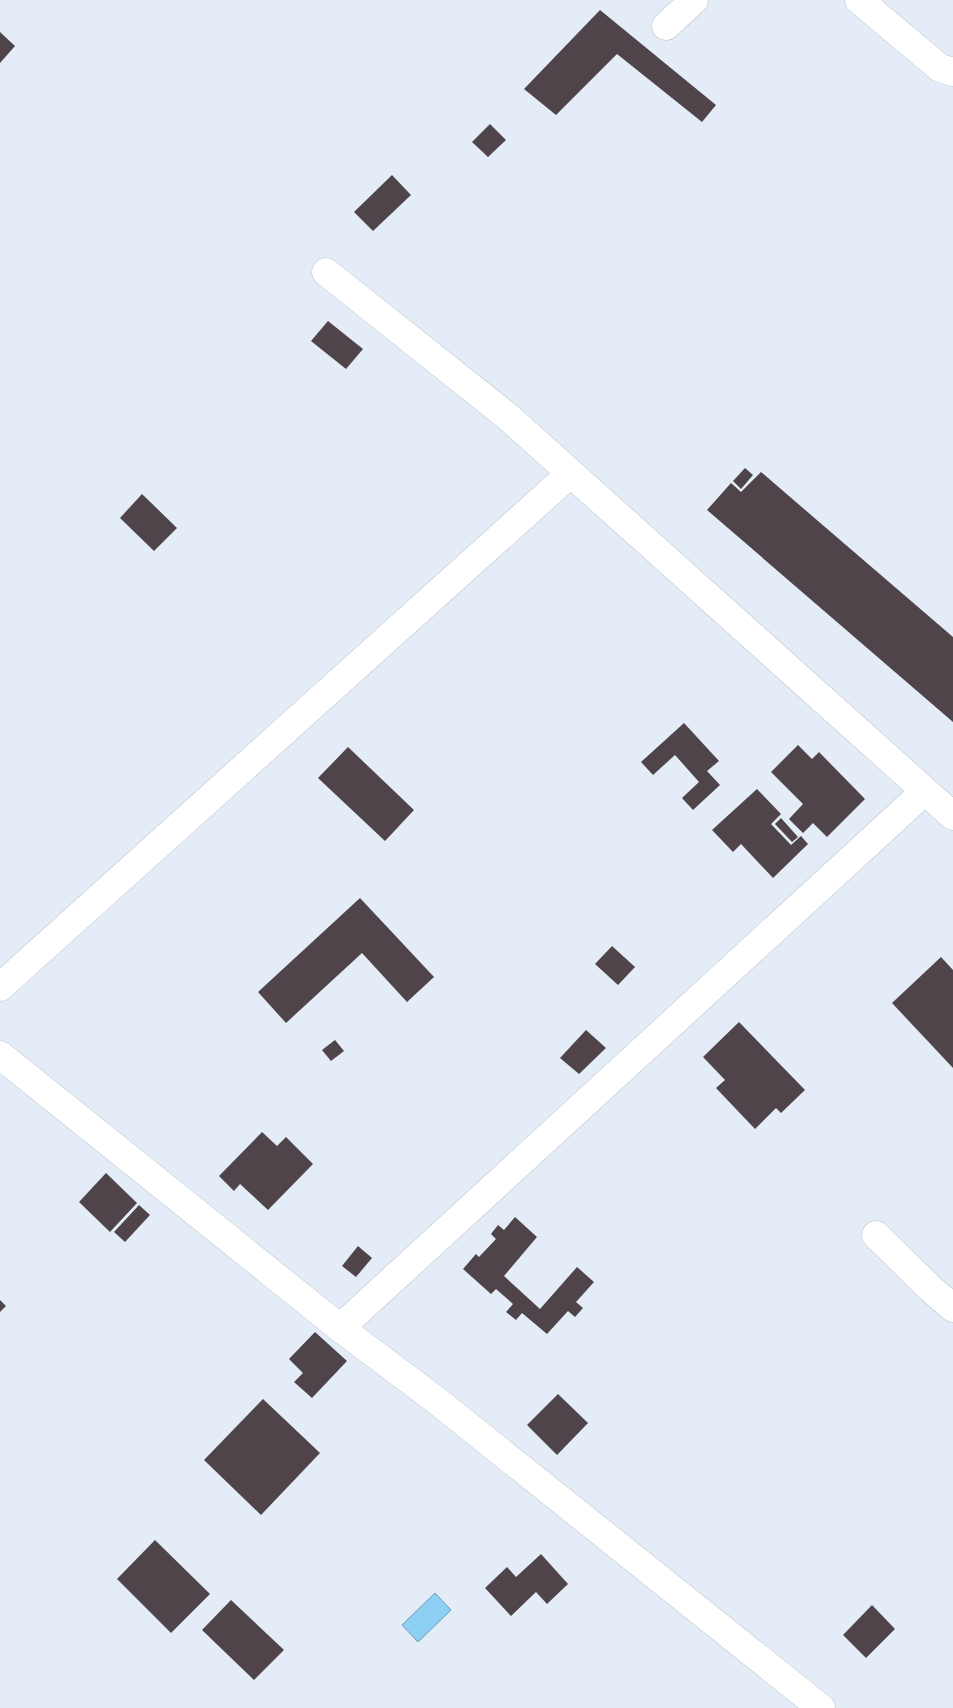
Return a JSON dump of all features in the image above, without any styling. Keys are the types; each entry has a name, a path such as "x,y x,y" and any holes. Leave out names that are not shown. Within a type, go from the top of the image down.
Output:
{"street":[{"path":"666,26 694,0"},
{"path":"859,0 940,68 953,72"},
{"path":"326,272 507,416 953,816"},
{"path":"0,987 570,474"},
{"path":"340,1328 924,792"},
{"path":"0,1055 340,1328 436,1400 821,1708"},
{"path":"876,1235 953,1308"}],"water":[{"path":"435,1593 451,1610 418,1642 402,1625"}],"building":[{"path":"600,10 716,105 702,122 617,54 556,115 524,89"},
{"path":"0,32 15,46 0,63"},
{"path":"490,124 506,140 488,157 472,142"},
{"path":"392,175 411,195 373,231 354,212"},
{"path":"328,321 363,349 346,369 311,341"},
{"path":"745,468 753,475 741,489 733,481"},
{"path":"761,472 953,637 953,722 707,510 731,483 741,492"},
{"path":"142,494 177,528 154,551 120,518"},
{"path":"684,723 719,761 707,771 720,785 693,810 682,798 699,782 675,755 653,775 641,762"},
{"path":"798,745 812,759 819,752 865,799 827,837 813,823 803,833 789,819 803,804 771,772"},
{"path":"348,747 414,810 385,841 318,778"},
{"path":"757,789 781,814 771,824 791,845 801,836 808,844 773,878 741,844 733,852 712,830"},
{"path":"781,818 798,837 792,842 775,824"},
{"path":"360,898 434,977 407,1002 362,953 286,1023 258,992"},
{"path":"612,946 635,967 618,985 595,964"},
{"path":"941,957 953,970 953,1068 892,1003"},
{"path":"739,1022 805,1090 781,1113 776,1108 755,1129 716,1088 725,1080 703,1057"},
{"path":"586,1030 606,1048 579,1074 560,1058"},
{"path":"335,1040 344,1051 331,1061 322,1050"},
{"path":"262,1132 277,1146 286,1137 313,1164 268,1210 240,1184 234,1191 219,1176"},
{"path":"106,1173 137,1203 110,1232 79,1202"},
{"path":"139,1205 150,1215 125,1242 114,1232"},
{"path":"515,1217 537,1237 504,1276 540,1309 577,1267 594,1282 576,1302 583,1308 575,1317 568,1311 547,1334 522,1313 516,1320 506,1312 513,1304 496,1289 491,1294 463,1269 476,1254 479,1257 496,1239 491,1234 498,1225 504,1230"},
{"path":"358,1246 372,1258 356,1277 342,1266"},
{"path":"0,1300 6,1306 0,1312"},
{"path":"315,1332 347,1361 312,1398 294,1382 303,1373 289,1359"},
{"path":"558,1394 588,1423 557,1455 527,1425"},
{"path":"263,1399 320,1453 261,1515 204,1460"},
{"path":"155,1540 210,1594 171,1633 117,1579"},
{"path":"541,1554 568,1584 547,1604 536,1592 511,1616 485,1588 507,1567 516,1577"},
{"path":"231,1600 284,1650 254,1680 202,1630"},
{"path":"872,1605 895,1629 866,1658 843,1635"}]}
